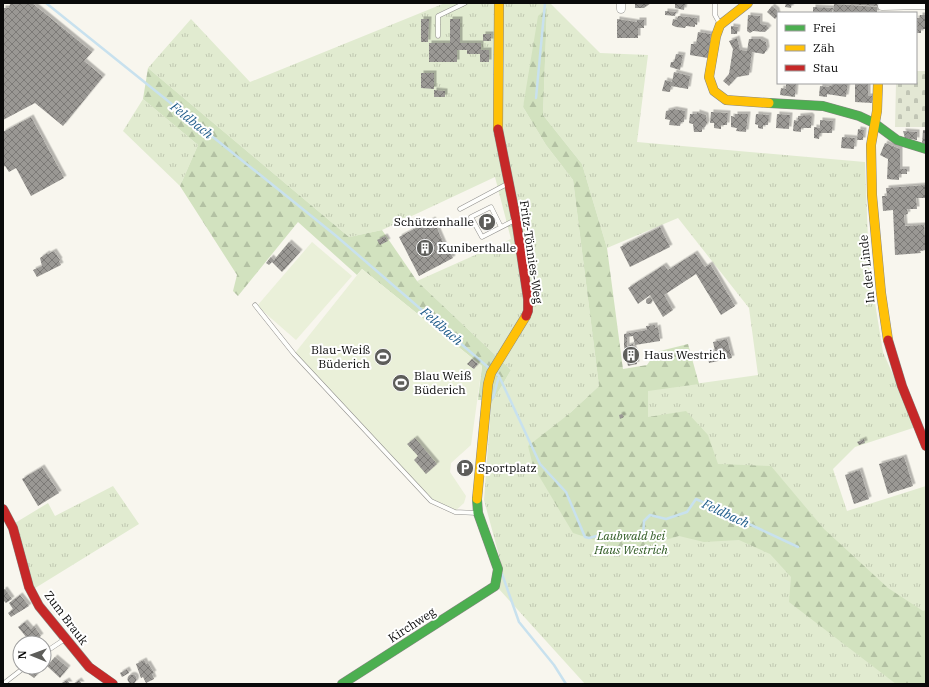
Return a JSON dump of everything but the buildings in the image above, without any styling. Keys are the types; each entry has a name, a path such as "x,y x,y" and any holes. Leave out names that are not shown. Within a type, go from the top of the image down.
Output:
{"street":[{"name":"Fritz-Tönnies-Weg","path":"495,586 498,569 478,513 477,499 485,403 493,370 524,323 528,311 526,282 516,220 498,136 499,3"},
{"path":"748,3 720,25 716,36 710,78 714,92 726,100 823,106 859,116 874,123 897,140 926,149"},
{"path":"882,7 926,5"},
{"name":"In der Linde","path":"878,84 871,145 872,195 886,331 900,380 926,446"},
{"name":"Zum Brauk","path":"3,509 13,528 32,593 39,606 89,667 113,684"},
{"name":"Kirchweg","path":"342,684 495,586"}],"lane":[{"path":"438,36 438,16 465,3"},
{"path":"715,3 714,15 720,25"},
{"path":"460,209 509,183"},
{"path":"502,227 491,207 471,217 482,237 502,227 516,220"},
{"path":"255,305 294,354 431,501 455,512 478,513"},
{"path":"52,648 65,639"},
{"path":"3,684 14,675"}],"green space":[{"name":"Laubwald bei Haus Westrich","path":"445,3 550,3 600,53 648,55 637,142 865,162 869,266 883,352 916,427 855,447 833,469 847,511 926,486 926,684 585,684 498,588 501,563 484,500 491,404 511,370 417,281 511,239 495,177 382,230 349,237 148,68 191,19 250,82","holes":["547,8 543,115 582,164 607,248 678,218 749,308 758,375 666,388 607,388 569,414 599,386 573,180 546,145 523,107"]},
{"name":"Laubwald bei Haus Westrich","path":"547,8 543,115 582,164 607,248 623,369 647,365 656,352 688,344 699,384 648,391 648,417 686,411 708,435 718,464 771,466 824,529 888,588 923,611 926,610 926,684 896,684 789,602 791,577 770,554 739,540 704,542 679,536 644,546 632,552 573,533 533,466 528,446 569,414 599,386 573,180 546,145 523,107 538,16"},
{"path":"148,68 349,237 382,230 417,281 511,370 491,404 488,400 478,400 482,366 362,269 357,275 298,222 238,296 233,291 237,275 180,186 198,145 143,99"},
{"path":"917,71 926,71 926,127 895,127 896,84 917,84"},
{"path":"143,99 198,145 180,186 123,131"},
{"path":"312,242 352,276 296,340 257,306"},
{"name":"Blau Weiß Büderich","path":"362,269 482,366 471,445 451,463 450,472 466,496 464,503 455,511 432,500 295,353"},
{"path":"113,486 139,524 32,590 15,523 48,503 55,516"}],"waterway":[{"name":"Feldbach","path":"46,3 335,235 489,368"},
{"path":"536,98 545,3"},
{"name":"Feldbach","path":"495,372 499,376 540,464 566,492 585,537 589,538 608,533 627,538 643,537 644,521 650,515 666,519 687,512 696,499 798,547"},
{"path":"493,398 499,376"},
{"path":"502,574 519,622 554,665 566,684"}],"traffic: fast":[{"path":"769,103 823,106 859,116 874,123 897,140 926,149"},
{"path":"342,684 495,586 498,569 478,513 477,499"}],"traffic: slow":[{"path":"498,129 499,3"},
{"path":"748,3 720,25 716,36 709,77 714,91 726,100 769,103"},
{"path":"878,84 877,111 871,145 872,195 881,293 888,340"},
{"path":"477,499 488,384 491,373 526,316"}],"traffic: jam":[{"path":"498,129 516,219 528,299 528,311 526,316"},
{"path":"888,340 902,386 926,446"},
{"path":"3,509 13,528 29,587 39,606 89,667 113,684"}],"place":[{"name":"Schützenhalle","path":"487,222"},
{"name":"Kuniberthalle","path":"425,248"},
{"name":"Haus Westrich","path":"631,355"},
{"name":"Blau-Weiß Büderich","path":"383,357"},
{"name":"Blau Weiß Büderich","path":"401,383"},
{"name":"Sportplatz","path":"465,468"}]}
